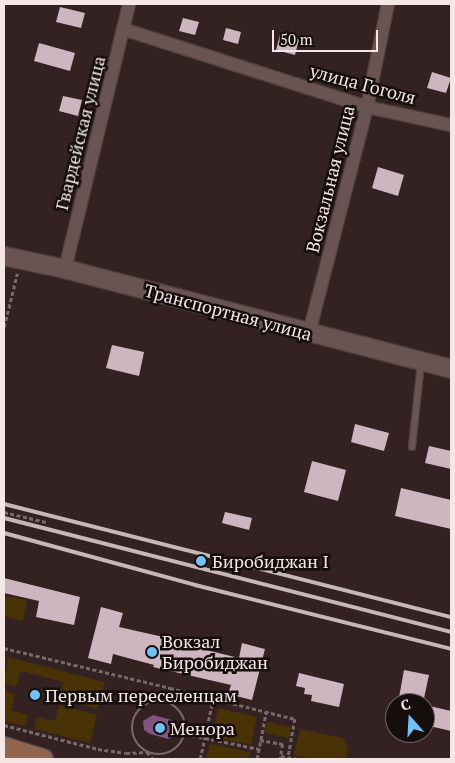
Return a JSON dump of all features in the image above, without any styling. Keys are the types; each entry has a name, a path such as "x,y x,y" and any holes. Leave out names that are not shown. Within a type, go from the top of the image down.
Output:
{"main road":[{"name":"Транспортная улица","path":"4,256 65,270 421,363 451,369"},
{"path":"4,747 42,759"}],"street":[{"name":"Гвардейская улица","path":"65,270 129,4"},
{"name":"Вокзальная улица","path":"309,333 367,106 388,4"},
{"name":"улица Гоголя","path":"123,29 367,106 451,125"}],"lane":[{"path":"412,447 421,363"}],"path":[{"path":"4,327 18,270"},
{"path":"4,512 46,522"},
{"path":"4,648 295,719 288,757"},
{"path":"167,703 170,688"},
{"path":"200,759 213,698"},
{"path":"4,725 98,749 126,753 147,752 159,755 171,753 180,745 186,734 186,722 181,712 160,701 148,704 138,711 133,722 133,734 138,745 147,752 152,759"},
{"path":"257,759 266,712"},
{"path":"186,734 259,749"},
{"path":"260,740 283,744 280,758 298,759"}],"shaded area":[{"path":"4,596 27,600 23,621 7,617 4,614"},
{"path":"8,657 105,682 98,709 59,699 63,682 21,671 16,687 4,684"},
{"path":"4,690 15,694 11,710 28,715 25,726 4,721"},
{"path":"59,705 97,715 90,743 34,729 37,717 55,721"},
{"path":"218,708 257,717 251,745 212,737"},
{"path":"153,715 172,720 178,725 180,730 178,735 168,739 150,734 144,730 143,721"},
{"path":"267,722 291,727 289,738 265,733"},
{"path":"300,729 343,738 348,748 346,759 314,759 294,755"},
{"path":"210,744 250,752 248,759 206,759"}],"building":[{"path":"60,7 85,13 81,28 56,22"},
{"path":"183,18 199,22 195,35 179,31"},
{"path":"226,28 241,32 238,44 223,40"},
{"path":"280,35 299,39 295,55 276,50"},
{"path":"39,43 75,53 70,71 34,61"},
{"path":"432,72 451,78 446,93 427,88"},
{"path":"63,96 82,100 78,116 59,111"},
{"path":"378,167 404,175 398,196 372,188"},
{"path":"112,345 144,352 139,376 106,368"},
{"path":"355,424 389,433 384,451 351,442"},
{"path":"429,446 451,451 451,469 425,463"},
{"path":"312,461 346,470 338,501 304,492"},
{"path":"401,488 451,500 451,529 395,516"},
{"path":"225,512 252,518 249,530 222,523"},
{"path":"4,578 80,597 74,625 36,617 39,601 4,593"},
{"name":"Вокзал Биробиджан","path":"101,607 123,613 119,627 199,645 198,648 239,658 242,643 265,649 252,700 228,694 231,685 153,667 154,665 113,654 111,664 88,658"},
{"path":"404,670 429,675 425,693 400,693"},
{"path":"299,673 344,684 339,707 311,701 312,695 304,694 305,688 296,686"},
{"path":"435,707 451,711 451,731 435,727"}],"railway":[{"path":"4,504 451,617"},
{"path":"4,518 451,632"},
{"path":"4,533 195,585 451,649"}],"place":[{"name":"Биробиджан I","path":"201,561"},
{"name":"Вокзал Биробиджан","path":"152,652"},
{"name":"Первым переселенцам","path":"35,695"},
{"name":"Менора","path":"160,728"}]}
